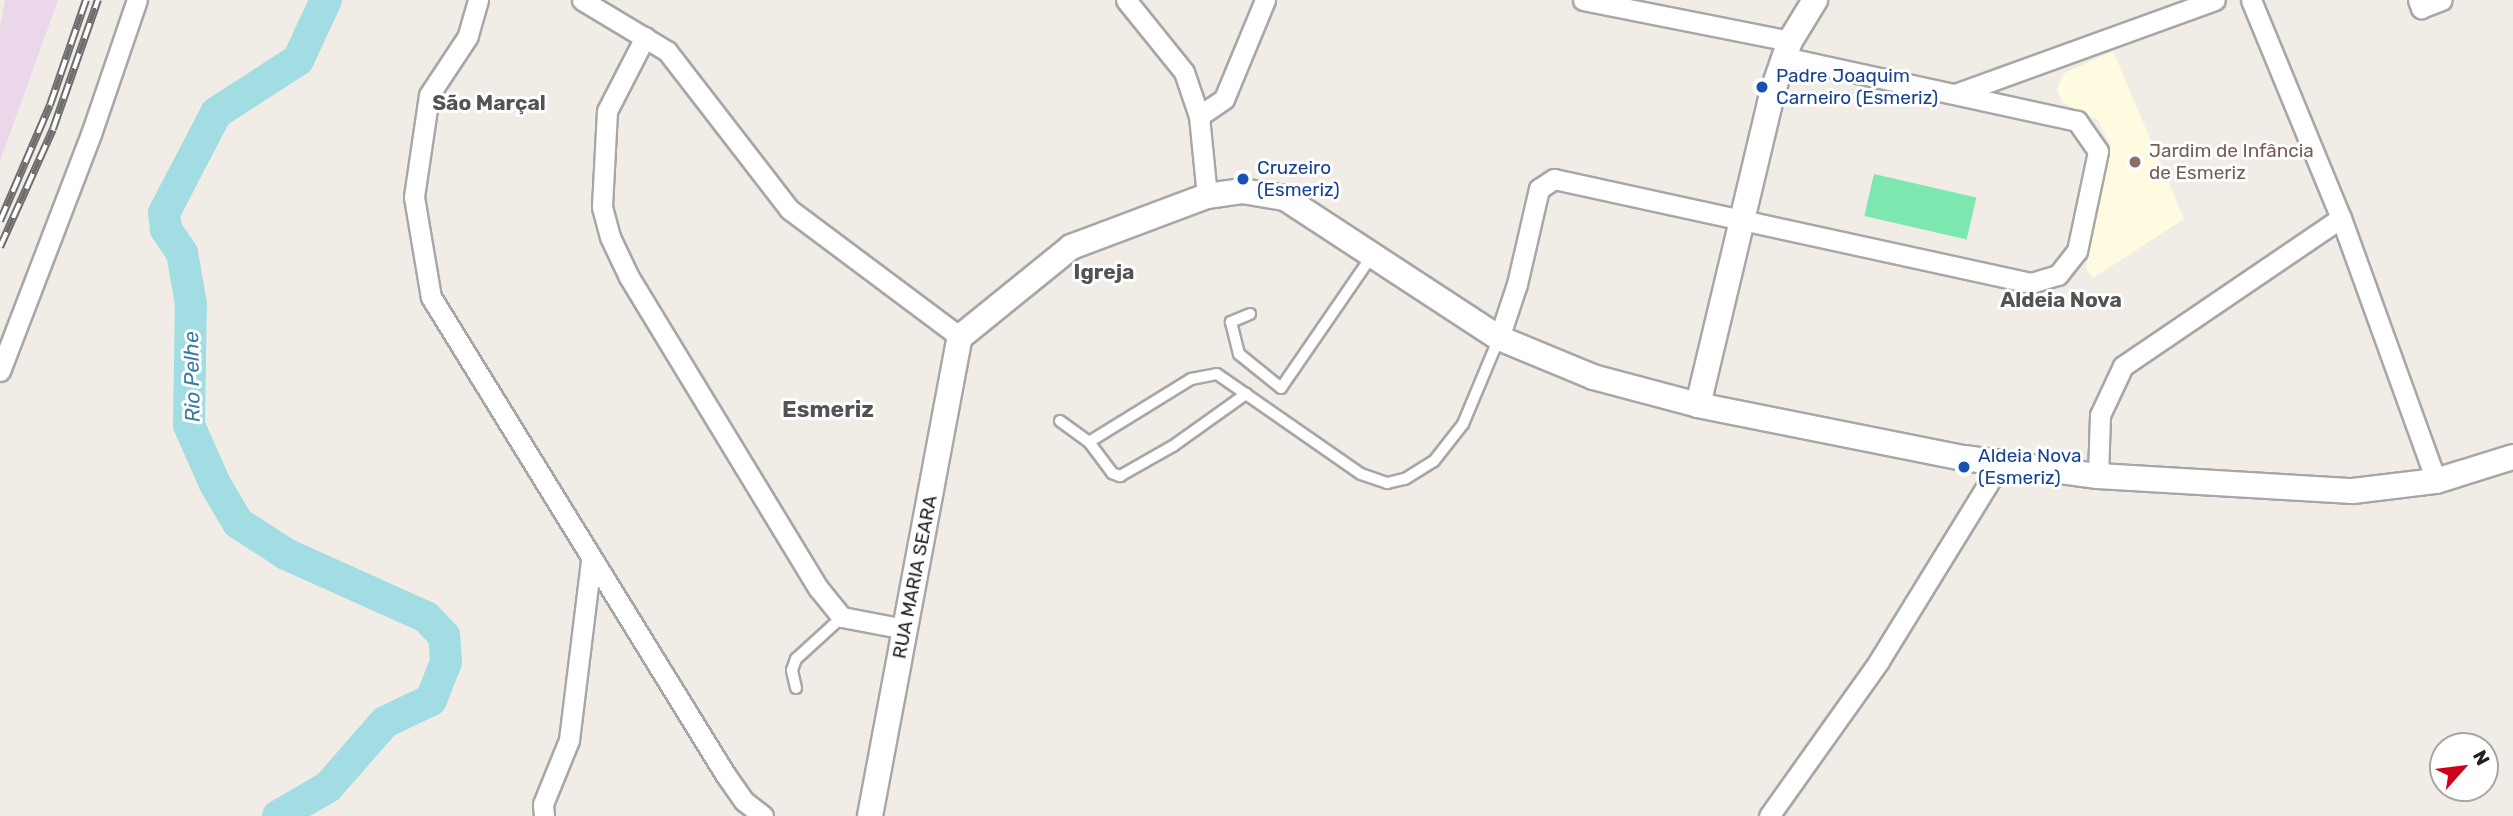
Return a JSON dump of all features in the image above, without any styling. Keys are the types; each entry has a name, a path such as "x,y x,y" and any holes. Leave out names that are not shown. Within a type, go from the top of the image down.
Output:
{"street":[{"path":"0,371 91,134 136,0"},
{"path":"478,0 468,36 429,95 414,197 431,297 591,561 725,774 744,801 763,816"},
{"path":"582,0 667,51 789,209 960,337 1071,247 1207,196 1242,191 1285,198 1499,338 1593,377 1698,405 2000,464 2098,475 2353,491 2436,481 2513,457"},
{"path":"1126,0 1184,72 1199,116 1207,196"},
{"path":"1199,116 1224,99 1265,0"},
{"path":"1499,338 1517,284 1539,190 1548,180 2031,282 2058,275 2077,251 2098,151 2088,132 2077,121 1583,0"},
{"path":"1698,405 1742,220 1787,49 1815,0"},
{"path":"1957,93 2215,0"},
{"path":"2252,0 2341,218 2436,481"},
{"path":"2418,0 2421,8 2442,0"},
{"path":"645,37 607,111 602,207 610,237 629,277 820,589 842,617 905,629"},
{"path":"2098,475 2100,415 2123,366 2341,218"},
{"name":"RUA MARIA SEARA","path":"870,816 960,337"},
{"path":"1769,816 1879,661 2000,464"},
{"path":"544,816 543,804 569,740 591,561"}],"lane":[{"path":"1250,314 1231,322 1239,354 1281,388 1373,254"},
{"path":"1089,442 1204,374 1217,374 1361,474 1387,483 1405,479 1434,461 1464,424 1499,338"},
{"path":"1060,421 1089,442 1112,473 1128,473 1246,394"},
{"path":"796,688 792,670 796,659 842,617"}],"shaded area":[{"path":"5,0 58,0 0,161 0,28"},
{"name":"Jardim de Infância de Esmeriz","path":"2113,51 2184,219 2093,278 2086,268 2111,146 2097,119 2063,103 2057,91 2063,74"}],"green space":[{"path":"1874,174 1976,198 1967,240 1864,216"}],"waterway":[{"name":"Rio Pelhe","path":"278,816 328,787 385,722 431,700 446,662 444,636 426,617 286,554 238,523 215,484 189,425 191,304 182,253 166,229 164,213 216,113 298,60 326,0"}],"railway":[{"path":"0,221 50,105 86,0"},
{"path":"0,247 53,129 98,0"}],"place":[{"name":"Padre Joaquim Carneiro (Esmeriz)","path":"1762,87"},
{"name":"Jardim de Infância de Esmeriz","path":"2135,162"},
{"name":"Cruzeiro (Esmeriz)","path":"1243,179"},
{"name":"Aldeia Nova (Esmeriz)","path":"1964,467"}],"district":[{"name":"São Marçal","path":"489,103"},
{"name":"Igreja","path":"1104,272"},
{"name":"Aldeia Nova","path":"2061,300"},
{"name":"Esmeriz","path":"828,409"}]}
